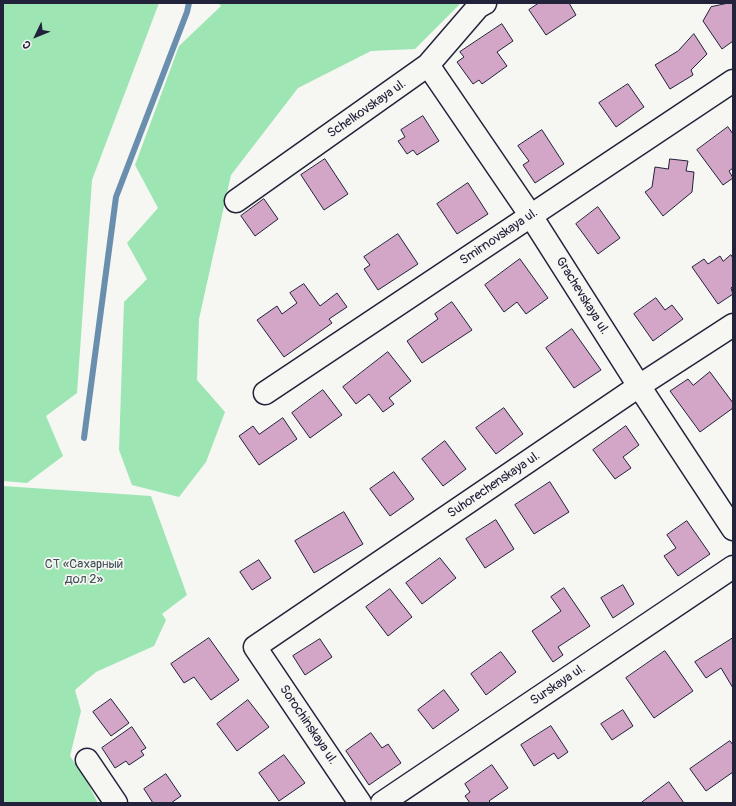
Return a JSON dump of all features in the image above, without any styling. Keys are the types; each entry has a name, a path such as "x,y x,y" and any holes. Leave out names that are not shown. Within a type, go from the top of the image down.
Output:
{"street":[{"name":"Schelkovskaya ul.","path":"236,201 428,65 478,7 485,3"},
{"name":"Grachevskaya ul.","path":"428,65 531,216 639,386 733,529"},
{"name":"Smirnovskaya ul.","path":"265,393 733,81"},
{"name":"Suhorechenskaya ul.","path":"255,647 639,386 733,325"},
{"name":"Surskaya ul.","path":"382,803 733,567"},
{"name":"Sorochinskaya ul.","path":"255,647 360,803"},
{"path":"87,760 116,803"}],"green space":[{"path":"3,3 159,3 92,180 77,393 46,416 63,456 27,483 3,481"},
{"path":"218,3 461,3 415,49 371,51 298,88 231,175 199,319 197,380 225,412 206,462 179,497 132,485 119,450 124,302 147,279 127,243 158,208 135,165 179,46 221,6"},
{"name":"СТ «Сахарный дол 2»","path":"3,486 151,496 187,595 162,614 166,620 154,646 96,672 75,690 81,711 70,756 86,780 98,803 3,803"}],"building":[{"path":"539,3 569,3 576,15 546,35 529,10"},
{"path":"733,3 733,41 722,49 703,21 711,7"},
{"path":"502,24 513,41 497,52 507,66 482,84 479,80 473,84 457,62 464,57 460,52"},
{"path":"694,34 707,54 691,70 693,75 670,89 655,65 678,51"},
{"path":"628,84 644,107 616,127 599,103"},
{"path":"423,116 439,141 417,155 413,150 407,154 398,141 405,137 401,130"},
{"path":"728,127 733,134 733,168 729,171 733,178 723,185 697,150"},
{"path":"542,130 564,164 535,183 523,165 529,161 518,146"},
{"path":"325,159 348,194 324,210 301,175"},
{"path":"670,159 688,161 686,171 694,172 692,192 663,216 645,192 652,187 655,167 668,169"},
{"path":"468,183 488,214 457,234 437,204"},
{"path":"264,199 278,219 255,236 241,216"},
{"path":"598,207 620,238 598,254 576,224"},
{"path":"398,234 418,264 378,290 364,269 370,265 364,257"},
{"path":"731,255 733,258 733,286 731,288 733,294 718,304 692,267 704,259 708,264 720,256 723,261"},
{"path":"520,259 548,298 526,314 517,302 504,312 485,285"},
{"path":"304,284 320,306 337,293 347,307 329,319 332,323 284,357 257,320 277,306 282,314 297,303 290,293"},
{"path":"656,298 665,310 672,305 683,319 653,341 634,314"},
{"path":"452,302 472,330 422,363 407,341 438,319 435,314"},
{"path":"572,329 601,370 574,388 546,348"},
{"path":"388,352 411,381 389,398 394,404 383,412 369,394 356,404 343,387"},
{"path":"710,372 733,403 733,408 700,432 670,391 688,379 693,385"},
{"path":"323,390 342,415 310,438 292,413"},
{"path":"504,408 523,434 496,454 476,428"},
{"path":"283,418 297,439 259,465 239,436 253,426 259,434"},
{"path":"626,426 639,445 623,457 631,468 615,479 593,450"},
{"path":"445,441 466,469 443,486 422,459"},
{"path":"394,472 414,499 390,516 370,489"},
{"path":"550,482 569,512 534,534 515,505"},
{"path":"344,512 363,544 314,573 295,541"},
{"path":"496,520 514,549 485,568 466,539"},
{"path":"687,521 710,554 678,576 664,556 676,548 667,535"},
{"path":"440,558 456,578 422,604 406,583"},
{"path":"259,560 271,578 252,590 240,572"},
{"path":"623,585 634,604 613,618 601,598"},
{"path":"564,588 590,626 558,647 563,655 553,662 532,631 561,611 551,597"},
{"path":"390,589 412,617 388,636 366,607"},
{"path":"209,638 239,680 211,700 194,677 184,683 171,664"},
{"path":"733,638 733,688 721,668 706,678 695,662"},
{"path":"320,639 332,657 305,675 293,656"},
{"path":"665,651 693,691 654,718 626,678"},
{"path":"501,652 516,672 486,695 471,674"},
{"path":"444,690 459,710 433,729 418,710"},
{"path":"111,699 129,723 111,736 93,712"},
{"path":"248,700 269,727 237,751 217,724"},
{"path":"623,710 633,726 612,740 601,724"},
{"path":"551,726 568,752 558,759 554,753 534,766 521,745"},
{"path":"132,727 146,748 141,751 144,755 129,765 126,761 115,768 102,748"},
{"path":"371,733 382,748 388,744 401,763 369,785 346,751"},
{"path":"730,741 733,745 733,772 706,791 690,769"},
{"path":"284,755 305,783 279,801 259,773"},
{"path":"492,765 508,788 489,801 491,803 470,803 465,796 470,792 465,784"},
{"path":"166,774 181,796 171,803 153,803 144,789"},
{"path":"669,782 684,803 641,803"}],"waterway":[{"path":"84,438 116,197 187,12 189,3"}]}
